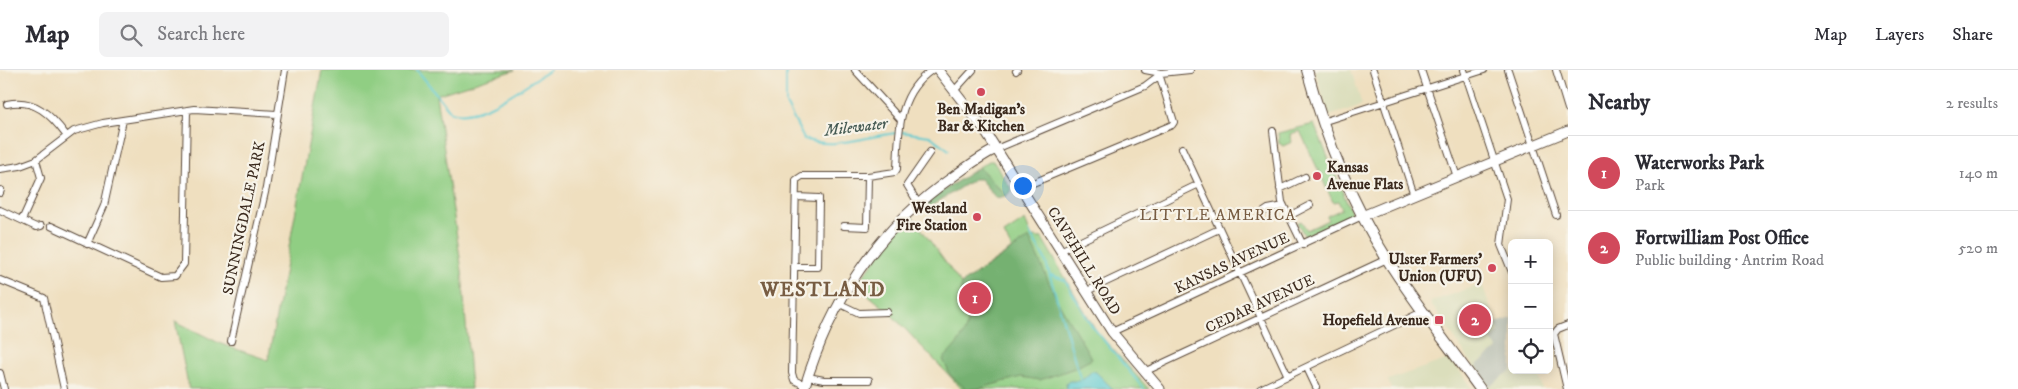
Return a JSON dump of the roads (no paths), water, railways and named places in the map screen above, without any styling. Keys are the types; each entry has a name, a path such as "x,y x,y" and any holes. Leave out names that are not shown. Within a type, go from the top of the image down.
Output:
{"main road":[{"path":"1307,70 1322,122 1362,216 1387,259 1480,389"}],"street":[{"name":"SUNNINGDALE PARK","path":"230,341 266,188 276,114 285,70"},
{"path":"855,70 900,119"},
{"path":"794,389 792,355 796,180 798,177 868,176 895,172 900,119 911,91 917,82 932,70"},
{"name":"CAVEHILL ROAD","path":"938,70 996,149 1112,332 1160,389"},
{"path":"954,91 973,70"},
{"path":"1145,70 1160,75"},
{"path":"806,384 817,348 838,303 886,234 918,203 982,156 996,149 1145,86 1160,75 1190,70"},
{"path":"1373,70 1414,195"},
{"path":"1421,70 1457,177"},
{"path":"1322,122 1427,89 1465,73 1484,70"},
{"path":"1508,70 1556,215"},
{"path":"1556,70 1568,109"},
{"path":"1465,73 1507,199 1502,245 1508,261"},
{"path":"1021,188 1172,125 1174,122 1173,113 1160,75"},
{"path":"7,104 16,102 27,103 43,109 53,117 66,135"},
{"path":"0,169 20,166 36,160 66,135 82,128 187,110 276,114"},
{"path":"51,226 161,277 175,276 184,264 187,110"},
{"path":"87,244 104,206 123,120"},
{"path":"1273,131 1284,206 1303,244"},
{"path":"1362,216 1568,131"},
{"path":"1182,148 1288,376"},
{"path":"918,203 907,185 930,152"},
{"path":"22,220 41,178 36,160"},
{"path":"844,226 867,226 868,176"},
{"path":"1280,189 1305,177"},
{"path":"1060,250 1199,184"},
{"path":"794,267 818,267 820,198 796,197"},
{"path":"1289,216 1310,205"},
{"path":"1262,213 1268,209 1284,206"},
{"path":"0,210 36,227 41,226"},
{"name":"KANSAS AVENUE","path":"1112,332 1241,274 1362,216"},
{"path":"1087,291 1219,229"},
{"name":"CEDAR AVENUE","path":"1144,372 1387,259"},
{"path":"0,280 44,298 64,389"},
{"path":"838,303 859,313 887,312"},
{"path":"1260,389 1424,311"},
{"path":"1567,389 1554,334 1558,329 1568,325"},
{"path":"1307,368 1316,387"},
{"path":"0,372 4,389"},
{"path":"794,380 806,384 824,380 869,380"}],"water":[{"path":"1092,371 1096,372 1113,389 1067,389 1066,384 1069,381 1081,381"}],"waterway":[{"name":"Milewater","path":"417,70 451,112 463,113 489,107 550,70"},
{"name":"Milewater","path":"786,70 786,104 804,139 815,142 838,143 896,133"},
{"name":"Milewater","path":"901,132 930,136 949,150"},
{"path":"1029,232 1045,259 1081,381"},
{"name":"Milewater","path":"1051,275 1065,280 1092,326 1144,389"}],"place":[{"name":"Ben Madigan’s Bar & Kitchen","path":"981,92"},
{"name":"Kansas Avenue Flats","path":"1317,176"},
{"name":"Westland Fire Station","path":"977,217"},
{"name":"Ulster Farmers' Union (UFU)","path":"1492,268"},
{"name":"Waterworks Park","path":"975,298"},
{"name":"Hopefield Avenue","path":"1439,320"},
{"name":"Fortwilliam Post Office","path":"1475,320"}],"district":[{"name":"LITTLE AMERICA","path":"1218,215"},
{"name":"WESTLAND","path":"823,290"}]}
